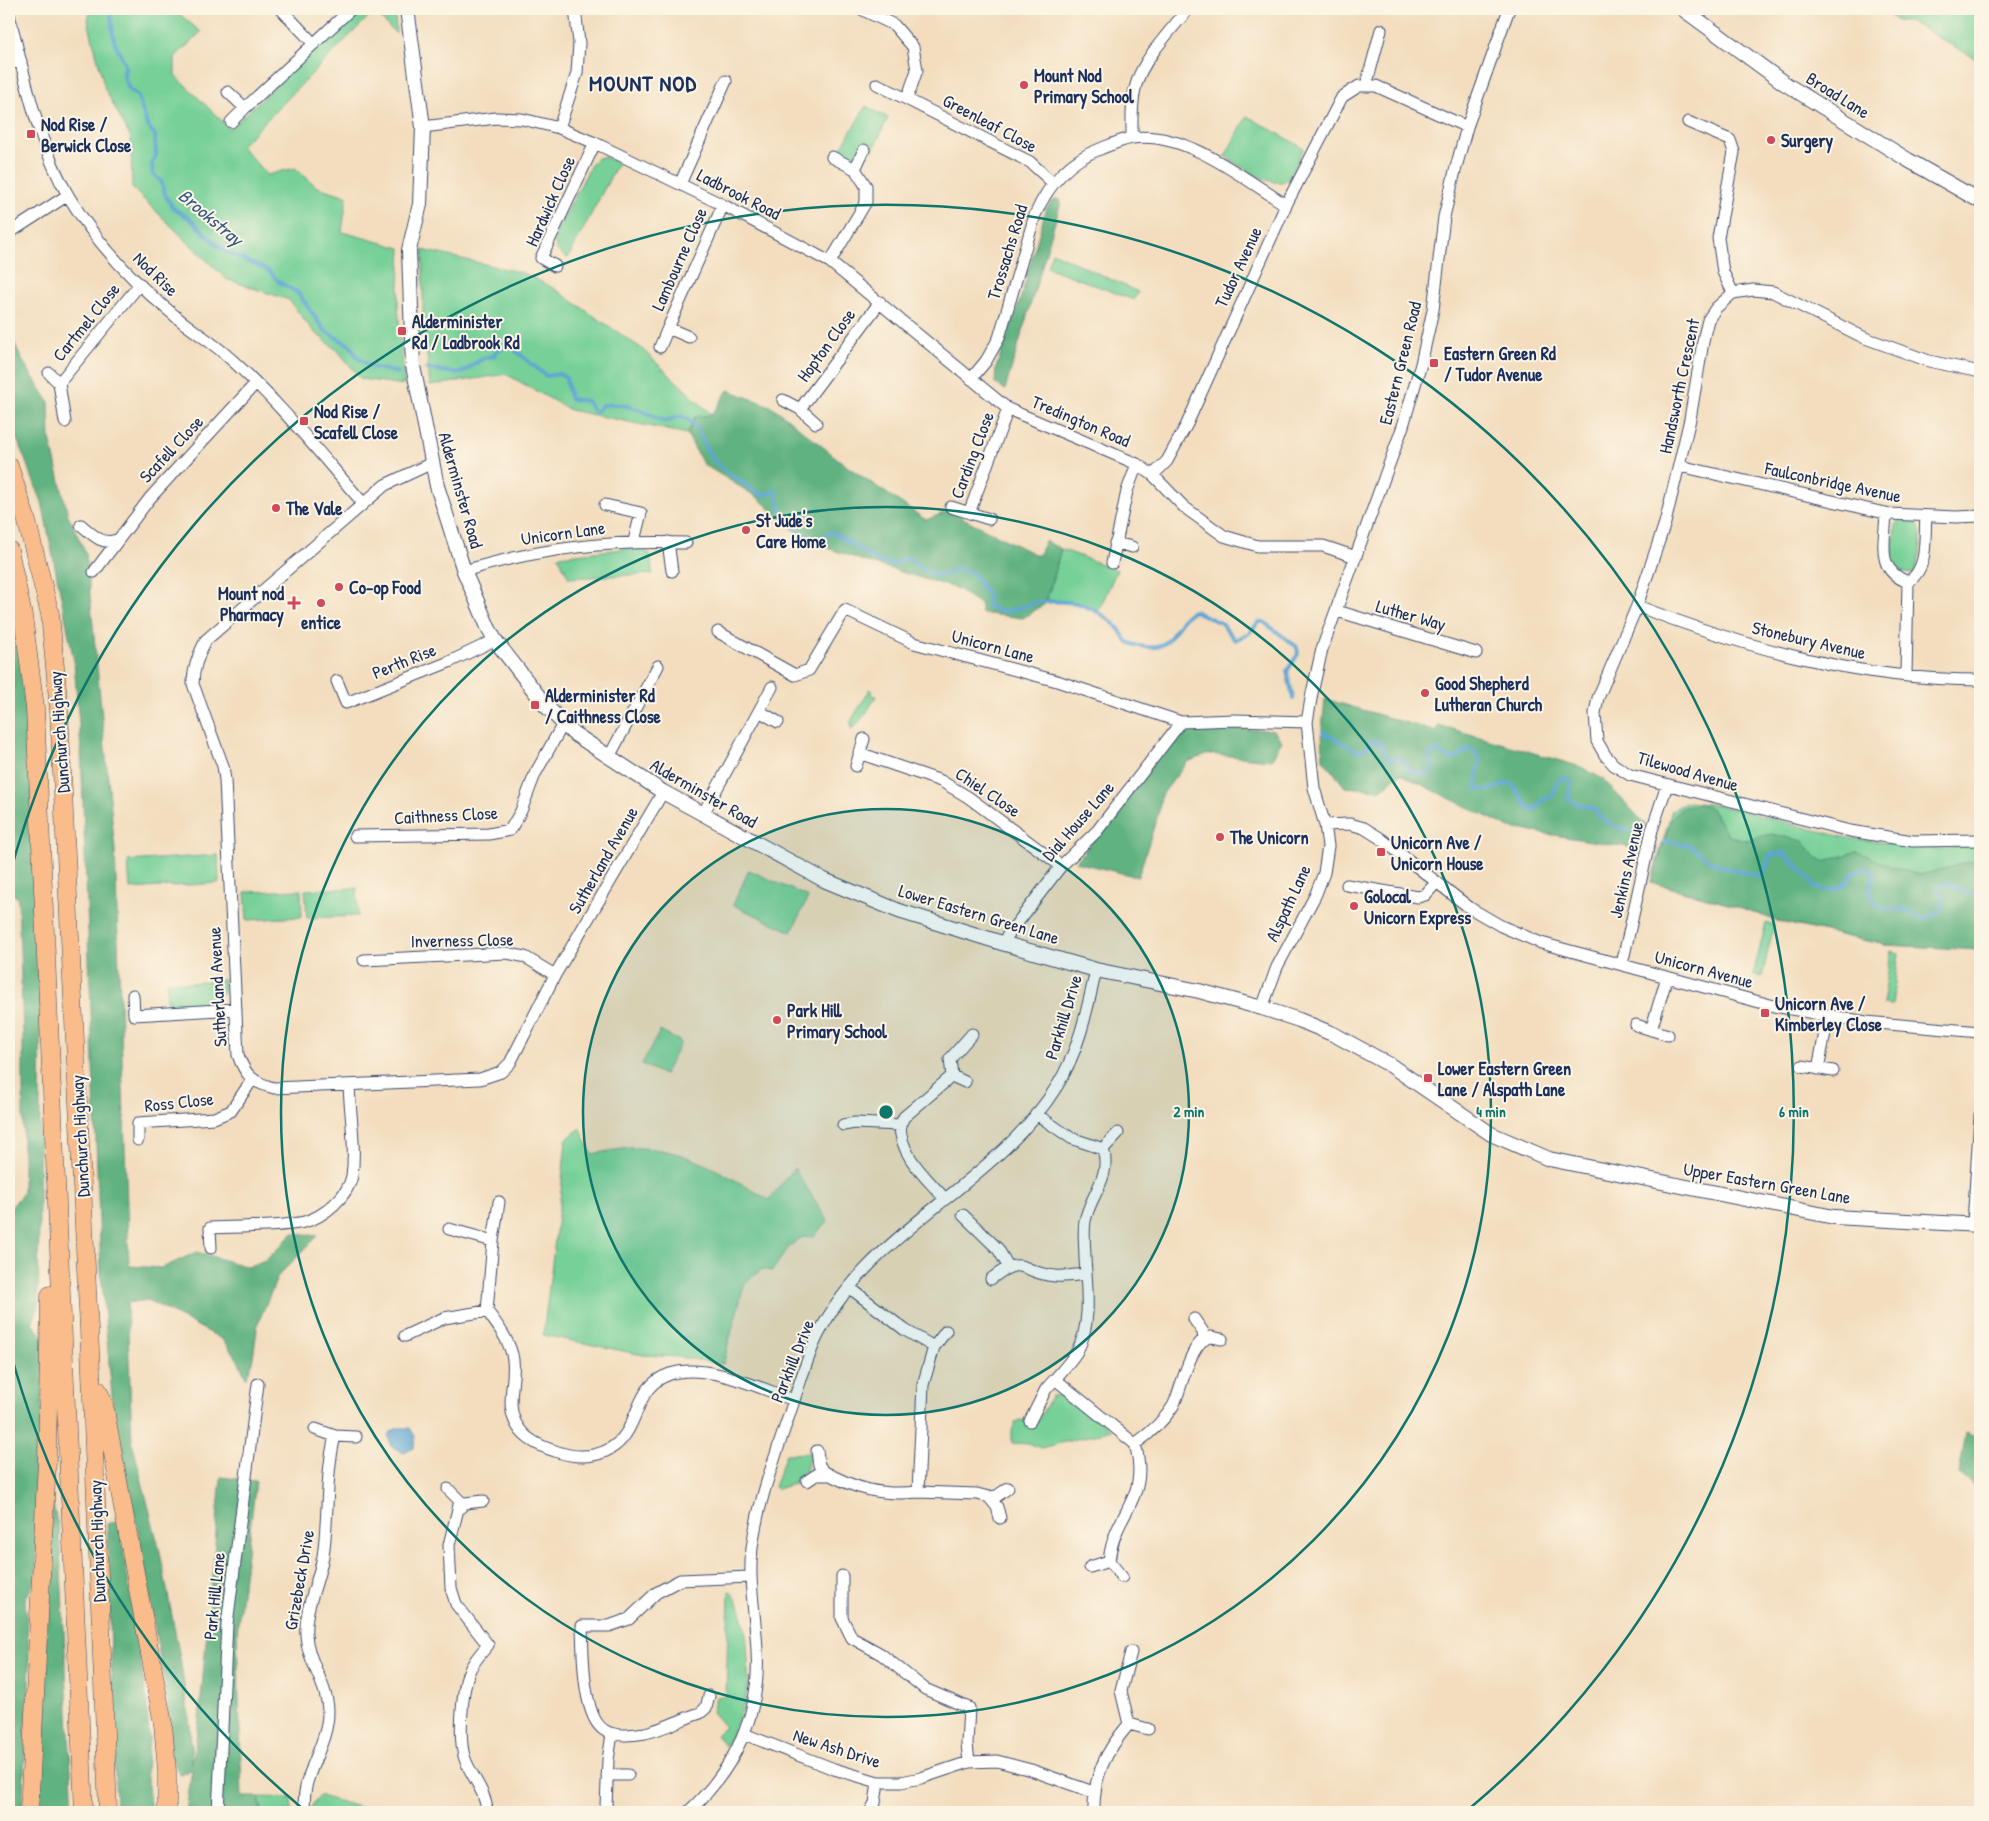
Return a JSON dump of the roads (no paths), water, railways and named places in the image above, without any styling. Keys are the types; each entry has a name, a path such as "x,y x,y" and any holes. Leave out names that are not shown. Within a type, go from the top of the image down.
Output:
{"highway":[{"name":"Dunchurch Highway","path":"9,466 26,518 50,614 59,710 91,1371 108,1812"},
{"name":"Dunchurch Highway","path":"9,550 23,616 35,708 84,1812"},
{"path":"28,1812 47,1461 52,1243 58,1220"},
{"path":"91,1371 104,1405 163,1724 167,1771 167,1812"}],"street":[{"path":"281,9 314,44"},
{"path":"230,122 351,9"},
{"name":"Alderminster Road","path":"407,9 423,127 420,204 409,250 412,366 437,486 464,571 479,609 495,640 546,706 563,724 582,740 663,792 757,845"},
{"path":"559,128 577,72 579,43 575,9"},
{"path":"1132,138 1132,105 1136,83 1144,68 1188,9"},
{"name":"Eastern Green Road","path":"1306,722 1322,649 1403,426 1421,364 1433,310 1444,217 1467,127 1509,9"},
{"name":"Broad Lane","path":"1683,9 1784,83 1908,160 1980,201"},
{"path":"867,10 894,25 913,47 917,70 907,99"},
{"name":"Nod Rise","path":"9,15 39,126 68,195 99,241 173,315 225,354 256,383 363,504"},
{"path":"1381,30 1366,86 1376,86 1467,127"},
{"path":"9,64 21,61"},
{"path":"680,184 726,80"},
{"name":"Greenleaf Close","path":"877,84 1030,162 1053,183"},
{"name":"Tudor Avenue","path":"1153,475 1167,460 1187,424 1286,205 1342,97 1352,88 1366,86"},
{"path":"228,92 245,108"},
{"name":"Ladbrook Road","path":"423,127 496,118 522,119 559,128 595,143 722,205 830,262 996,400"},
{"path":"1688,122 1730,140 1734,152 1718,238 1723,272 1733,293 1753,290 1773,292 1864,338 1929,361 1980,372"},
{"name":"Trossachs Road","path":"971,379 986,361 999,338 1035,215 1044,196 1053,183 1080,159 1132,138 1148,138 1184,145 1203,153 1286,205"},
{"name":"Hardwick Close","path":"556,266 541,258 595,143"},
{"path":"855,169 864,150"},
{"path":"830,262 866,202 866,186 855,169 832,157"},
{"path":"9,233 68,195"},
{"name":"Lambourne Close","path":"660,347 722,205"},
{"name":"Cartmel Close","path":"59,383 140,284"},
{"name":"Handsworth Crescent","path":"1680,466 1708,320 1716,308 1733,293"},
{"name":"Hopton Close","path":"800,410 880,302"},
{"name":"Lambourne Close","path":"668,328 689,337"},
{"name":"Cartmel Close","path":"49,373 59,383 65,422"},
{"name":"Scafell Close","path":"94,572 116,540 150,498 256,383"},
{"name":"Hopton Close","path":"783,400 800,410 816,423"},
{"name":"Tredington Road","path":"996,400 1008,409 1137,464 1153,475 1184,507 1224,536 1258,546 1323,546 1356,556"},
{"name":"Carding Close","path":"969,512 1008,409"},
{"name":"Sutherland Avenue","path":"432,463 385,485 206,640 198,654 193,673 196,696 218,753 226,780 238,1055 242,1068 252,1080 274,1088 480,1079 500,1072 510,1063 555,975 663,792"},
{"path":"1112,563 1127,490 1137,464"},
{"name":"Faulconbridge Avenue","path":"1680,466 1886,513 1926,516 1980,516"},
{"name":"Tilewood Avenue","path":"1680,466 1665,524 1637,606 1598,698 1594,728 1597,741 1605,755 1614,765 1630,775 1850,831 1914,841 1959,842 1980,840"},
{"path":"605,505 641,513 634,541"},
{"name":"Carding Close","path":"951,507 989,519"},
{"path":"1886,513 1886,565 1894,577 1908,582"},
{"path":"1906,675 1908,582 1920,572 1923,563 1926,516"},
{"path":"81,524 102,541 109,543 116,540"},
{"name":"Unicorn Lane","path":"464,571 519,556 634,541 686,543"},
{"path":"668,542 672,572"},
{"path":"1115,543 1132,547"},
{"name":"Stonebury Avenue","path":"1637,606 1696,628 1757,647 1828,664 1906,675 1980,680"},
{"name":"Unicorn Lane","path":"718,632 795,675 809,670 845,610 914,643 1057,681 1181,722 1235,720 1306,722"},
{"name":"Luther Way","path":"1337,611 1458,646 1476,654"},
{"name":"Perth Rise","path":"337,681 346,703 449,662 495,640"},
{"path":"609,757 642,684 658,666"},
{"path":"703,814 772,687"},
{"path":"760,711 778,722"},
{"name":"Dial House Lane","path":"1002,943 1061,866 1097,831 1181,722"},
{"name":"Alspath Lane","path":"1262,1008 1277,967 1315,896 1324,874 1328,846 1325,825 1314,788 1306,722"},
{"name":"Caithness Close","path":"355,836 490,834 510,830 521,811 535,774 563,724"},
{"path":"856,766 864,738"},
{"name":"Chiel Close","path":"860,753 940,781 961,793 1061,866"},
{"name":"Jenkins Avenue","path":"1622,964 1652,830 1667,785"},
{"name":"Unicorn Avenue","path":"1325,825 1350,824 1364,828 1380,838 1470,908 1522,936 1667,978 1774,1006 1828,1017 1905,1027 1980,1032"},
{"name":"Lower Eastern Green Lane","path":"757,845 824,880 899,911 1096,970 1199,991 1262,1008"},
{"path":"1347,885 1418,897 1425,895 1436,883"},
{"name":"Inverness Close","path":"364,960 507,953 525,957 555,975"},
{"name":"Parkhill Drive","path":"688,1812 710,1790 726,1770 744,1734 753,1706 758,1666 750,1577 757,1517 766,1483 794,1400 820,1331 830,1313 850,1288 902,1234 995,1157 1036,1114 1057,1087 1072,1056 1084,1023 1096,970"},
{"path":"1651,1030 1667,978"},
{"path":"134,995 134,1015 236,1009"},
{"name":"Upper Eastern Green Lane","path":"1262,1008 1344,1040 1390,1065 1491,1134 1549,1159 1834,1217 1977,1225"},
{"path":"1818,1069 1828,1017"},
{"path":"1636,1025 1668,1035"},
{"path":"952,1076 950,1059 972,1034"},
{"path":"1802,1066 1833,1071"},
{"path":"952,1076 965,1082"},
{"path":"945,1199 914,1164 904,1148 900,1125 904,1117 952,1076"},
{"name":"Ross Close","path":"138,1140 138,1122 214,1118 231,1111 252,1080"},
{"path":"211,1248 210,1228 304,1222 321,1213 340,1199 352,1177 353,1161 349,1085"},
{"path":"1036,1114 1071,1138 1103,1150"},
{"path":"1977,1225 1980,1115"},
{"path":"843,1125 855,1123 900,1125"},
{"path":"1103,1150 1118,1133"},
{"path":"1030,1421 1046,1389 1077,1351 1081,1340 1086,1319 1085,1222 1093,1196 1105,1174 1106,1162 1103,1150"},
{"path":"499,1202 493,1242 487,1310 507,1341 513,1359 510,1407 518,1428 529,1439 542,1447 568,1456 590,1456 614,1446 630,1428 640,1400 647,1389 656,1380 670,1374 685,1371 719,1375 794,1400"},
{"path":"963,1216 998,1249 1008,1266"},
{"path":"449,1229 493,1242"},
{"path":"991,1279 1008,1266 1017,1265 1055,1276 1086,1274"},
{"path":"850,1288 905,1330 934,1348"},
{"path":"405,1336 444,1318 487,1310"},
{"path":"1194,1319 1203,1332 1204,1340"},
{"path":"918,1492 923,1385 934,1348 946,1331"},
{"path":"1135,1444 1152,1430 1172,1408 1188,1363 1204,1340 1210,1337 1222,1340"},
{"path":"1054,1379 1135,1444 1139,1459 1140,1480 1135,1497 1119,1525 1110,1548 1109,1561 1122,1577"},
{"name":"Park Hill Lane","path":"218,1812 227,1624 258,1384"},
{"path":"314,1429 335,1436 356,1437"},
{"name":"Grizebeck Drive","path":"305,1812 304,1792 308,1774 322,1741 328,1710 326,1693 311,1659 306,1631 323,1558 328,1505 327,1475 335,1436"},
{"path":"817,1451 819,1465 823,1471 867,1490 882,1493 977,1494 989,1497 997,1496 1008,1488"},
{"path":"807,1481 816,1475 831,1475"},
{"path":"448,1489 460,1501 448,1545 451,1588 456,1604 488,1645 478,1655 469,1673 465,1691 462,1744 464,1758 486,1800 487,1812"},
{"path":"989,1497 997,1506 1000,1518"},
{"path":"459,1508 466,1503 483,1501"},
{"path":"1090,1567 1109,1561"},
{"path":"842,1576 842,1618 852,1638 881,1654 925,1689 969,1708 967,1744 969,1762"},
{"path":"709,1696 706,1708 700,1713 644,1733 612,1734 602,1729 590,1707 585,1673 582,1626 609,1626 629,1619 656,1593 680,1580 750,1577"},
{"path":"1129,1724 1120,1690 1131,1652"},
{"path":"1129,1724 1148,1729"},
{"path":"1094,1812 1093,1792 1104,1758 1129,1724"},
{"path":"606,1806 607,1775 612,1734"},
{"name":"New Ash Drive","path":"744,1734 834,1769 878,1782 901,1782 921,1778 969,1762 997,1762 1014,1764 1093,1792"},
{"path":"607,1775 628,1775"},
{"path":"870,1812 875,1803 878,1782"}],"water":[{"path":"397,1428 410,1428 415,1436 414,1448 404,1453 391,1446 388,1434"}],"waterway":[{"name":"Brookstray","path":"110,9 114,41 125,64 124,77 129,89 138,96 147,125 155,135 156,155 152,164 153,174 161,181 166,197 174,209 189,218 226,252 269,271 279,282 298,293 325,331 351,346 357,357 369,366 398,373"},
{"path":"427,369 460,373 480,360 494,356 497,351 510,346 546,376 559,374 566,378 570,399 587,401 593,411 597,411 602,405 611,404 627,406 664,421 682,417 694,424 711,457 724,469 760,494 766,495 775,490 782,513 799,532 813,538 821,538 832,532 880,561 895,564 908,557 915,564 934,575 939,576 960,569 972,573 988,595 988,606 1000,611 1042,602 1076,603 1110,620 1130,643 1149,647 1156,647 1168,641 1188,614 1194,611 1221,623 1235,640 1249,633 1259,622 1264,622 1297,647 1298,654 1287,671 1293,698"},
{"path":"1323,732 1357,751 1365,750 1371,741 1378,741 1390,760 1401,757 1409,771 1429,775 1432,770 1429,756 1435,750 1450,759 1456,759 1468,749 1474,751 1480,759 1476,789 1488,790 1509,783 1513,785 1529,809 1535,810 1543,800 1554,794 1556,783 1562,778 1566,778 1571,782 1568,798 1575,803 1594,809 1605,821 1628,831"},
{"path":"1664,841 1689,845 1710,861 1724,867 1759,876 1764,874 1770,855 1784,853 1811,880 1813,886 1829,890 1845,884 1852,874 1864,868 1871,870 1874,875 1869,892 1878,907 1905,910 1914,914 1917,918 1926,919 1942,909 1943,902 1938,892 1942,885 1947,883 1980,899"}],"place":[{"name":"Mount Nod Primary School","path":"1024,85"},
{"name":"Nod Rise / Berwick Close","path":"31,134"},
{"name":"Surgery","path":"1771,140"},
{"name":"Alderminister Rd / Ladbrook Rd","path":"402,331"},
{"name":"Eastern Green Rd / Tudor Avenue","path":"1434,363"},
{"name":"Nod Rise / Scafell Close","path":"304,421"},
{"name":"The Vale","path":"276,508"},
{"name":"St Jude's Care Home","path":"746,530"},
{"name":"Co-op Food","path":"339,587"},
{"name":"Mount nod Pharmacy","path":"294,603"},
{"name":"entice","path":"321,603"},
{"name":"Good Shepherd Lutheran Church","path":"1425,693"},
{"name":"Alderminister Rd / Caithness Close","path":"535,705"},
{"name":"The Unicorn","path":"1220,837"},
{"name":"Unicorn Ave / Unicorn House","path":"1381,852"},
{"name":"Golocal Unicorn Express","path":"1354,906"},
{"name":"Unicorn Ave / Kimberley Close","path":"1765,1013"},
{"name":"Park Hill Primary School","path":"777,1020"},
{"name":"Lower Eastern Green Lane / Alspath Lane","path":"1428,1078"}],"district":[{"name":"MOUNT NOD","path":"643,83"}]}
